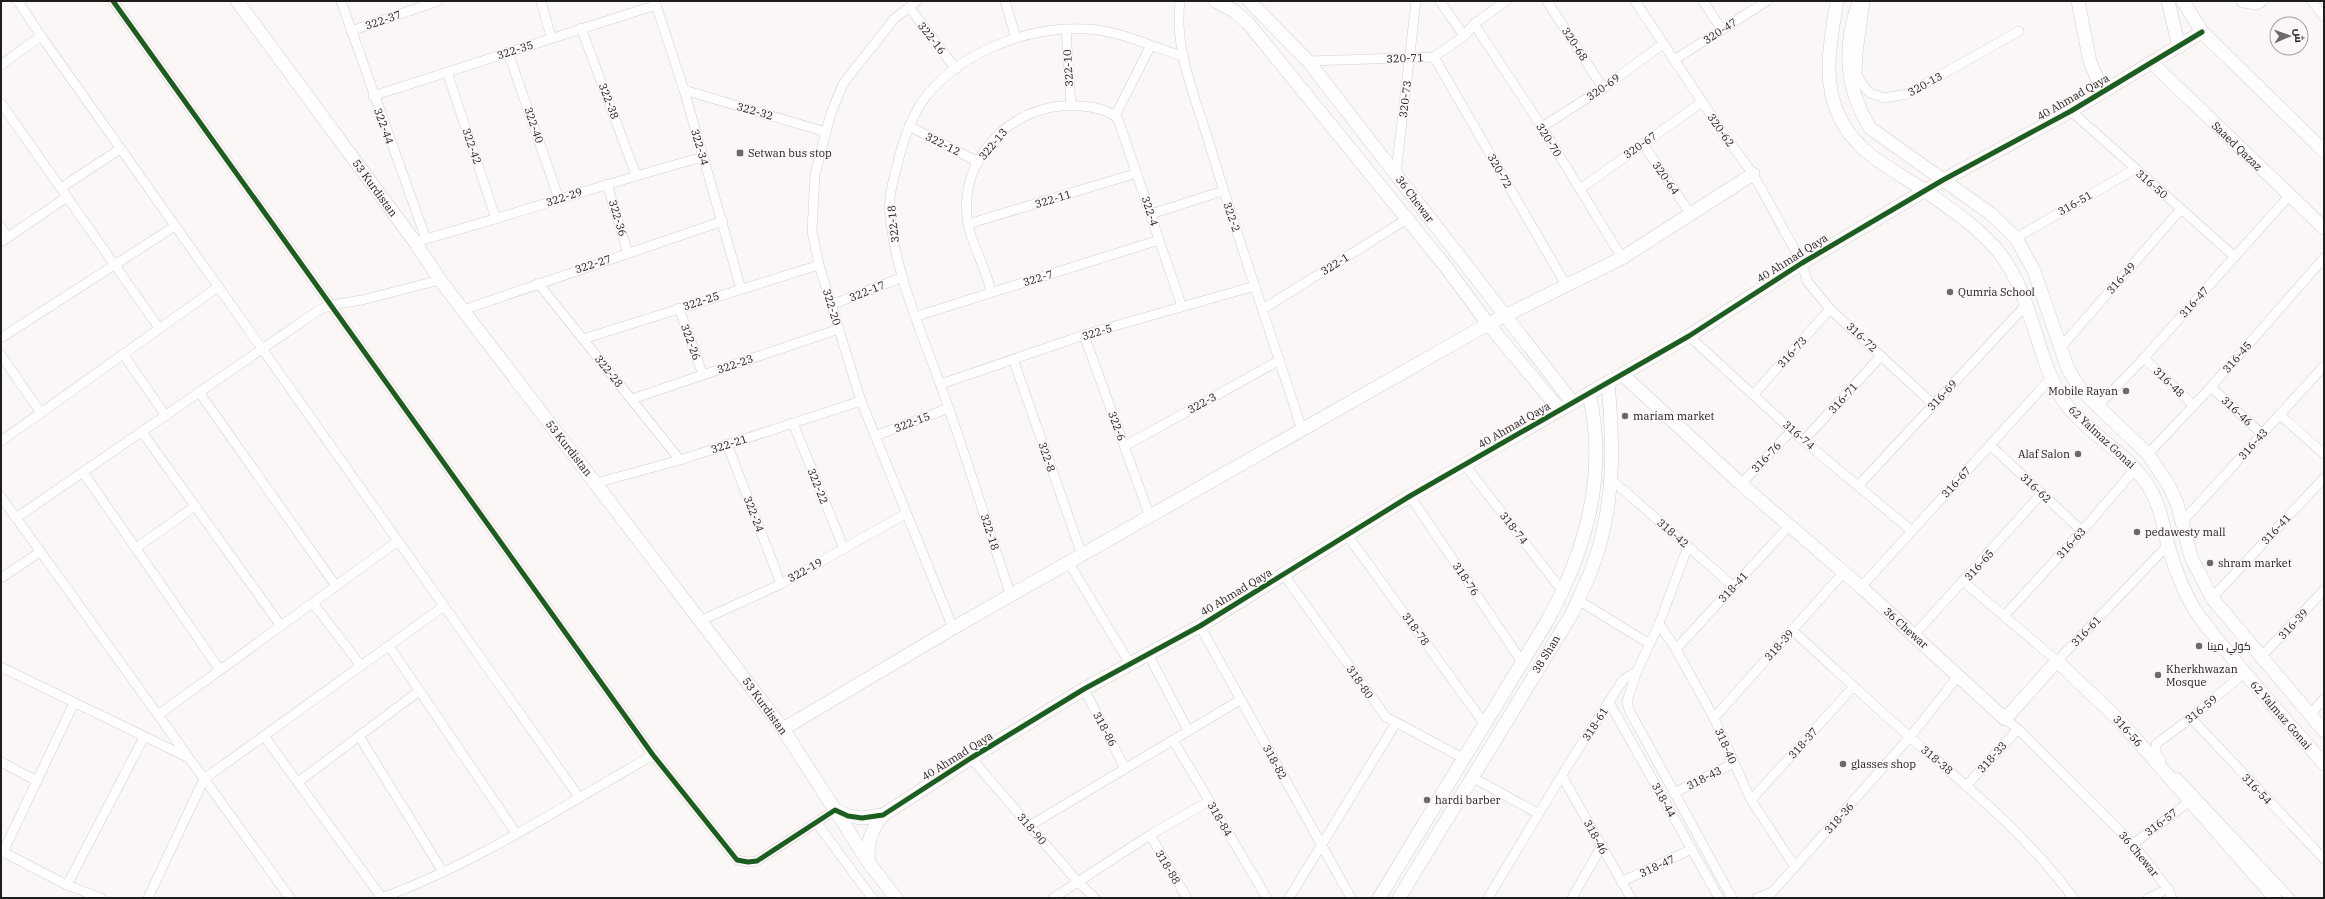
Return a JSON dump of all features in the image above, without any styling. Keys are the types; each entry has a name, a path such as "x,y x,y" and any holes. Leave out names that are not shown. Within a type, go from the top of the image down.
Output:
{"street":[{"path":"18,1 40,36 579,797"},
{"path":"113,1 653,754 737,860 748,862 757,861 835,810"},
{"name":"53 Kurdistan","path":"237,1 420,241 440,280 702,620 782,729 869,864 896,898"},
{"name":"322-44","path":"341,1 420,241"},
{"name":"322-37","path":"351,31 438,1"},
{"path":"541,1 552,37"},
{"name":"322-20","path":"917,1 894,19 878,36 843,84 826,132 815,174 812,202 812,231 819,265 861,400 905,514 953,628"},
{"path":"1004,1 1016,38"},
{"name":"322-2","path":"1180,1 1178,28 1183,56 1223,190 1302,430"},
{"path":"1215,1 1234,11 1248,23 1446,267 1488,324 1560,410"},
{"name":"36 Chewar","path":"1249,1 1308,61 1396,173 1504,316 1573,403"},
{"name":"320-73","path":"1396,173 1416,1"},
{"path":"1440,1 1464,36"},
{"name":"320-71","path":"1308,61 1410,59 1434,57 1464,36 1474,24 1506,1"},
{"name":"320-68","path":"1547,1 1603,88"},
{"name":"320-62","path":"1635,1 1702,102 1753,174 1802,263"},
{"path":"1703,1 1722,30"},
{"name":"320-47","path":"1674,60 1767,1"},
{"name":"62 Yalmaz Gonai","path":"1837,1 1828,60 1834,100 1838,115 1846,128 1870,157 1925,191 1989,240 2002,256 2016,279 2051,378 2073,412 2136,468 2149,487 2158,504 2168,545 2193,606 2211,632 2244,673 2324,764"},
{"name":"62 Yalmaz Gonai","path":"1859,1 1852,23 1848,61 1853,93 1860,113 1870,128 1885,141 1991,214 2016,238 2034,271 2068,368 2081,390 2148,454 2169,486 2177,503 2192,557 2212,598 2324,731"},
{"name":"320-13","path":"1865,1 1858,48 1857,75 1870,93 1884,98 1892,99 1907,94 2019,31"},
{"path":"2078,1 2090,62 2103,92"},
{"path":"2168,1 2179,47"},
{"path":"2183,1 2202,32 2324,151"},
{"path":"2243,2 2260,1"},
{"path":"2312,1 2324,17"},
{"name":"322-35","path":"373,96 658,3"},
{"name":"322-34","path":"658,3 723,221 741,289"},
{"name":"322-16","path":"909,7 956,69"},
{"name":"320-70","path":"1474,24 1542,127 1622,258"},
{"name":"322-38","path":"581,28 636,175"},
{"name":"322-18","path":"1011,596 949,408 903,277 889,212 894,175 909,126 923,101 937,85 956,69 987,51 1016,38 1044,31 1066,29 1103,31 1150,47 1183,56"},
{"name":"322-10","path":"1066,29 1071,106"},
{"name":"40 Ahmad Qaya","path":"869,864 869,841 874,827 883,815 971,758 1084,689 1200,626 1410,496 1689,336 1802,263 1943,180 2071,111 2202,32"},
{"path":"1,65 40,36"},
{"name":"320-69","path":"1542,127 1603,88 1663,44"},
{"path":"1115,116 1150,47"},
{"name":"322-40","path":"508,52 559,199"},
{"name":"320-72","path":"1434,57 1566,285"},
{"name":"Saaed Qazaz","path":"2152,63 2324,228"},
{"name":"322-42","path":"447,72 496,219"},
{"name":"322-32","path":"684,90 826,132"},
{"name":"320-67","path":"1580,189 1642,143 1702,102"},
{"path":"1,103 159,328"},
{"name":"322-13","path":"990,293 968,224 967,189 978,162 995,138 1012,122 1035,112 1071,106 1099,109 1112,112 1115,116"},
{"name":"316-50","path":"2071,111 2234,256"},
{"name":"322-4","path":"1115,116 1118,119 1137,173 1182,307"},
{"name":"322-12","path":"909,126 978,162"},
{"name":"320-64","path":"1642,143 1690,213"},
{"path":"61,188 120,149"},
{"name":"322-29","path":"420,241 636,175 703,157"},
{"name":"316-51","path":"2016,238 2135,169"},
{"name":"322-11","path":"968,224 1137,173"},
{"path":"782,729 953,628 1488,324 1622,258 1753,174"},
{"name":"322-36","path":"607,184 628,253"},
{"path":"1151,214 1223,190"},
{"name":"316-47","path":"2098,406 2144,358 2289,196"},
{"path":"1,227 5,240 67,197"},
{"name":"316-49","path":"2061,346 2181,209"},
{"name":"322-1","path":"1263,309 1406,219"},
{"name":"322-27","path":"463,310 538,283 723,221"},
{"path":"1,338 175,226"},
{"name":"322-7","path":"917,316 1159,240"},
{"name":"316-45","path":"2148,454 2212,387 2324,258"},
{"name":"316-72","path":"1802,263 1804,277 1830,309 1933,404"},
{"name":"322-25","path":"583,339 819,265"},
{"name":"322-17","path":"831,305 903,277"},
{"path":"16,518 320,310 331,305 362,300 440,280"},
{"name":"322-28","path":"538,283 680,460"},
{"path":"1,441 218,286"},
{"name":"322-5","path":"940,384 1084,335 1255,286"},
{"name":"316-69","path":"1858,486 2026,305"},
{"name":"322-26","path":"679,308 703,375"},
{"name":"316-73","path":"1753,395 1830,309"},
{"name":"322-23","path":"632,400 839,329"},
{"name":"322-6","path":"1084,335 1150,517"},
{"name":"316-74","path":"1689,336 1792,430 1912,531"},
{"path":"123,354 166,416"},
{"path":"1,355 41,413"},
{"name":"316-71","path":"1804,440 1882,356"},
{"name":"316-48","path":"2144,358 2194,406"},
{"name":"322-8","path":"1013,360 1082,555"},
{"name":"322-3","path":"1125,446 1280,360"},
{"name":"316-43","path":"2182,522 2324,366"},
{"name":"36 Chewar","path":"1623,375 1741,484 1861,587 2005,719 2018,729 2133,844 2168,889 2172,898"},
{"name":"316-67","path":"1861,587 2051,378"},
{"name":"38 Shan","path":"1398,898 1573,612 1578,600 1599,547 1612,480 1613,459 1608,383"},
{"name":"316-46","path":"2212,387 2262,434"},
{"path":"199,392 336,586"},
{"name":"38 Shan","path":"1379,898 1564,592 1583,542 1593,498 1596,459 1594,417 1589,394"},
{"name":"322-21","path":"596,483 680,460 861,400"},
{"name":"322-15","path":"875,436 949,408"},
{"path":"2280,415 2324,454"},
{"name":"322-22","path":"793,423 844,549"},
{"name":"316-76","path":"1741,484 1792,430"},
{"path":"142,432 281,626"},
{"name":"322-24","path":"727,444 781,584"},
{"name":"316-62","path":"1990,445 2082,531"},
{"name":"318-74","path":"1465,464 1564,592"},
{"name":"316-63","path":"2004,616 2082,531 2136,468"},
{"path":"83,472 220,670"},
{"name":"316-41","path":"2212,598 2324,478"},
{"name":"318-42","path":"1612,480 1734,586"},
{"name":"316-65","path":"1914,635 1964,582 2042,493"},
{"name":"318-76","path":"1410,496 1522,662"},
{"path":"1,497 290,898"},
{"path":"136,548 195,506"},
{"name":"322-19","path":"702,620 781,584 905,514"},
{"name":"318-41","path":"1676,649 1790,526"},
{"name":"318-78","path":"1347,535 1484,723"},
{"path":"158,715 398,541"},
{"name":"316-61","path":"2005,719 2057,661 2168,545"},
{"path":"1688,546 1659,624 1648,643 1637,671 1627,701 1628,710 1732,898"},
{"path":"1,578 40,552"},
{"path":"1069,563 1130,664"},
{"name":"318-39","path":"1714,718 1844,572"},
{"name":"318-80","path":"1284,575 1386,717 1463,758"},
{"name":"316-56","path":"1964,582 2057,661 2121,722 2275,898"},
{"name":"316-39","path":"2261,657 2324,590"},
{"path":"1578,600 1648,643"},
{"path":"313,603 361,666"},
{"path":"148,898 204,779 444,606"},
{"path":"2211,632 2228,618"},
{"name":"318-40","path":"1659,624 1676,649 1714,718 1751,800 1795,867"},
{"name":"318-82","path":"1200,626 1351,898"},
{"name":"318-38","path":"1792,630 1910,737 1967,785 2035,851 2073,898"},
{"path":"389,646 516,833"},
{"path":"1148,654 1188,730"},
{"path":"1,667 189,758"},
{"name":"318-61","path":"1488,898 1562,776 1623,680 1637,671"},
{"name":"316-59","path":"2244,673 2191,718 2156,744 2154,750 2157,756 2290,898"},
{"name":"318-36","path":"1770,895 1910,737 1959,676"},
{"name":"318-37","path":"1751,800 1854,686"},
{"name":"318-86","path":"1084,689 1125,768"},
{"path":"298,782 419,691"},
{"path":"1029,826 1240,700"},
{"path":"2310,714 2324,700"},
{"name":"318-44","path":"1609,702 1719,898"},
{"path":"74,703 2,852 67,885 101,898"},
{"name":"316-54","path":"2191,718 2324,859"},
{"path":"1289,898 1396,723"},
{"name":"318-33","path":"1967,785 2018,729"},
{"path":"264,736 381,898 443,872 516,833 653,754"},
{"path":"359,736 443,872"},
{"path":"67,885 144,737"},
{"name":"318-84","path":"1173,740 1266,898"},
{"name":"318-90","path":"971,758 1077,881 1095,898"},
{"path":"1463,758 1472,777 1539,814"},
{"path":"1,762 37,781"},
{"name":"318-43","path":"1674,793 1734,763"},
{"name":"318-46","path":"1562,776 1631,898"},
{"path":"1053,898 1150,835 1209,801"},
{"name":"316-57","path":"2133,844 2190,801"},
{"name":"40 Ahmad Qaya","path":"835,810 848,816 862,818 883,815"},
{"path":"816,822 872,898"},
{"name":"318-88","path":"1150,835 1184,897"},
{"path":"1572,898 1602,847"},
{"name":"318-47","path":"1622,882 1692,849"},
{"path":"2148,898 2168,889"},
{"path":"1757,898 1770,895"}],"cycle path":[{"path":"113,1 653,755 737,860 748,862 757,861 835,810 848,816 862,818 883,815 971,758 1084,689 1200,626 1410,496 1689,336 1802,263 1943,180 2071,111 2202,32"}],"place":[{"name":"Setwan bus stop","path":"740,153"},
{"name":"Qumria School","path":"1950,292"},
{"name":"Mobile Rayan","path":"2126,391"},
{"name":"mariam market","path":"1625,416"},
{"name":"Alaf Salon","path":"2078,454"},
{"name":"pedawesty mall","path":"2137,532"},
{"name":"shram market","path":"2210,563"},
{"name":"كولي مينا","path":"2199,646"},
{"name":"Kherkhwazan Mosque","path":"2158,675"},
{"name":"glasses shop","path":"1843,764"},
{"name":"hardi barber","path":"1427,800"}]}
